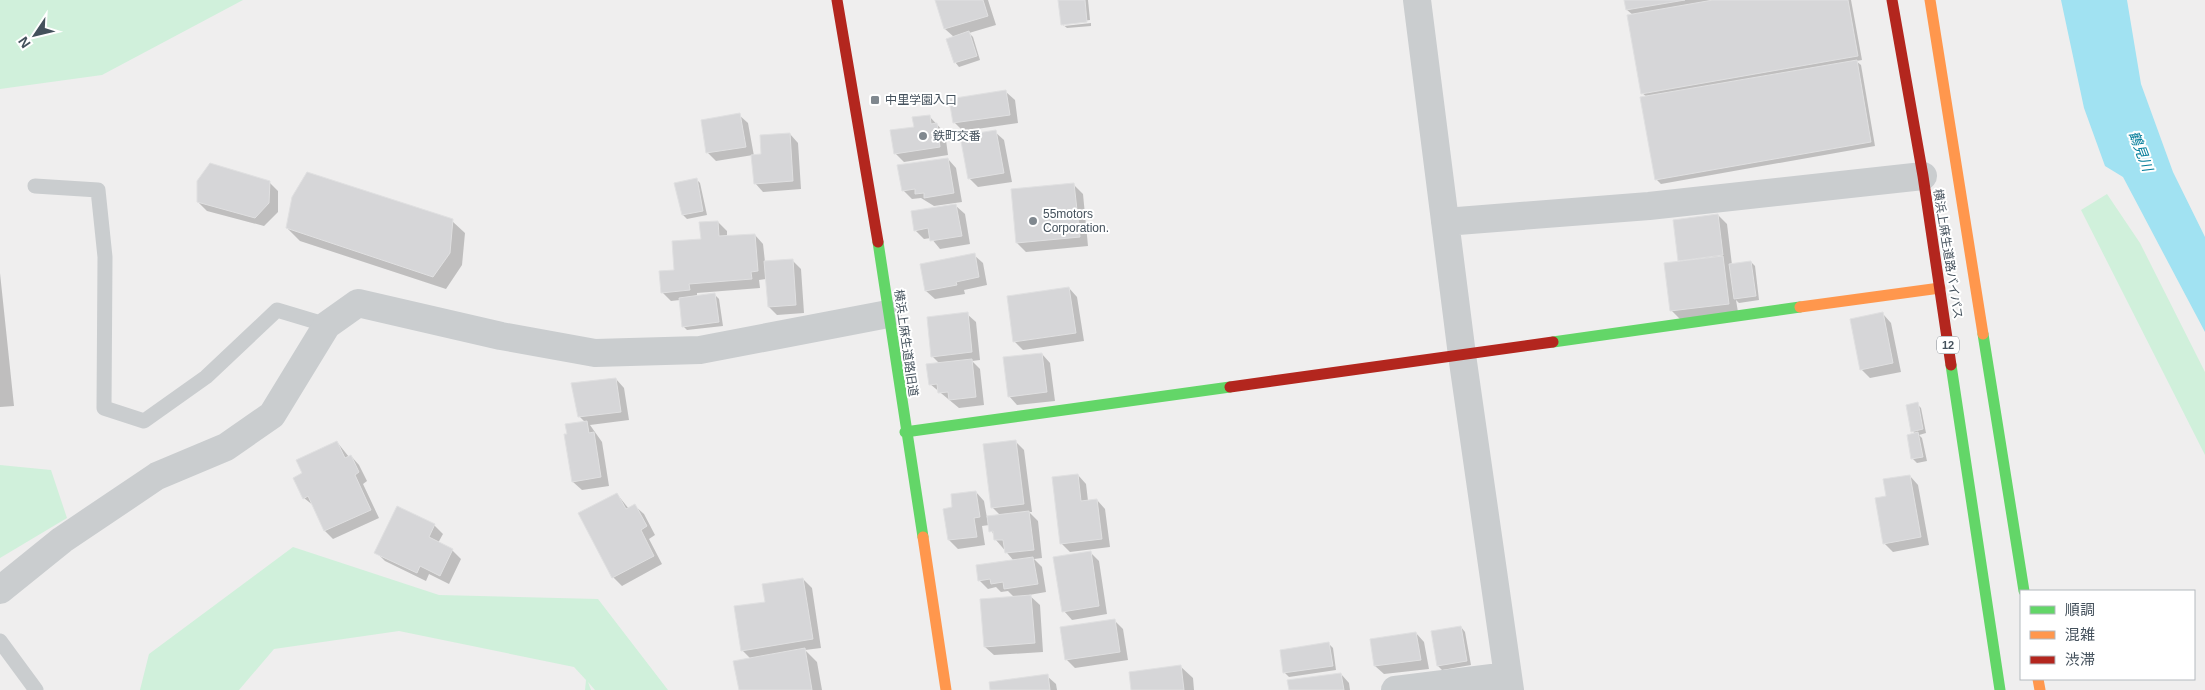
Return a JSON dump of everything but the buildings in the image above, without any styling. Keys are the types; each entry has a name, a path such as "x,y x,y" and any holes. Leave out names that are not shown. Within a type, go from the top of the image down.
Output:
{"street":[{"name":"横浜上麻生道路旧道","path":"837,0 865,158 905,432 946,690"},
{"path":"1395,690 1509,683 1462,355 1417,0"},
{"name":"横浜上麻生道路バイパス","path":"1892,0 1923,176 2000,690"},
{"name":"横浜上麻生道路バイパス","path":"1930,0 2024,590"},
{"path":"1445,222 1649,206 1923,176"},
{"path":"905,432 1940,288"},
{"path":"0,590 62,540 157,476 226,448 272,415 327,325 358,303 500,336 594,353 700,350 888,314"}],"lane":[{"path":"35,186 98,190 106,256 104,408 144,421 206,377 277,310 327,325"},
{"path":"0,641 36,690"}],"green space":[{"path":"0,0 243,0 102,75 0,89"},
{"path":"2107,194 2140,243 2205,372 2205,455 2081,210"},
{"path":"0,465 51,470 67,518 0,558"},
{"path":"293,547 439,595 598,599 668,690 595,690 588,682 591,690 585,690 586,680 574,667 399,631 274,649 239,690 140,690 149,654"}],"water":[{"name":"鶴見川","path":"2061,0 2127,0 2141,84 2173,172 2205,237 2205,332 2123,177 2105,166 2084,108"}],"traffic: fast":[{"path":"878,242 923,537"},
{"path":"1553,342 1800,307"},
{"path":"1983,334 2024,590"},
{"path":"1951,365 2000,690"},
{"path":"905,432 1230,387"}],"traffic: slow":[{"path":"1930,0 1983,334"},
{"path":"1800,307 1940,288"},
{"path":"923,537 946,690"},
{"path":"2038,680 2040,690"}],"traffic: jam":[{"path":"837,0 878,242"},
{"path":"1892,0 1923,176 1951,365"},
{"path":"1230,387 1553,342"}],"place":[{"name":"中里学園入口","path":"875,100"},
{"name":"鉄町交番","path":"923,136"},
{"name":"55motors Corporation.","path":"1033,221"}]}
